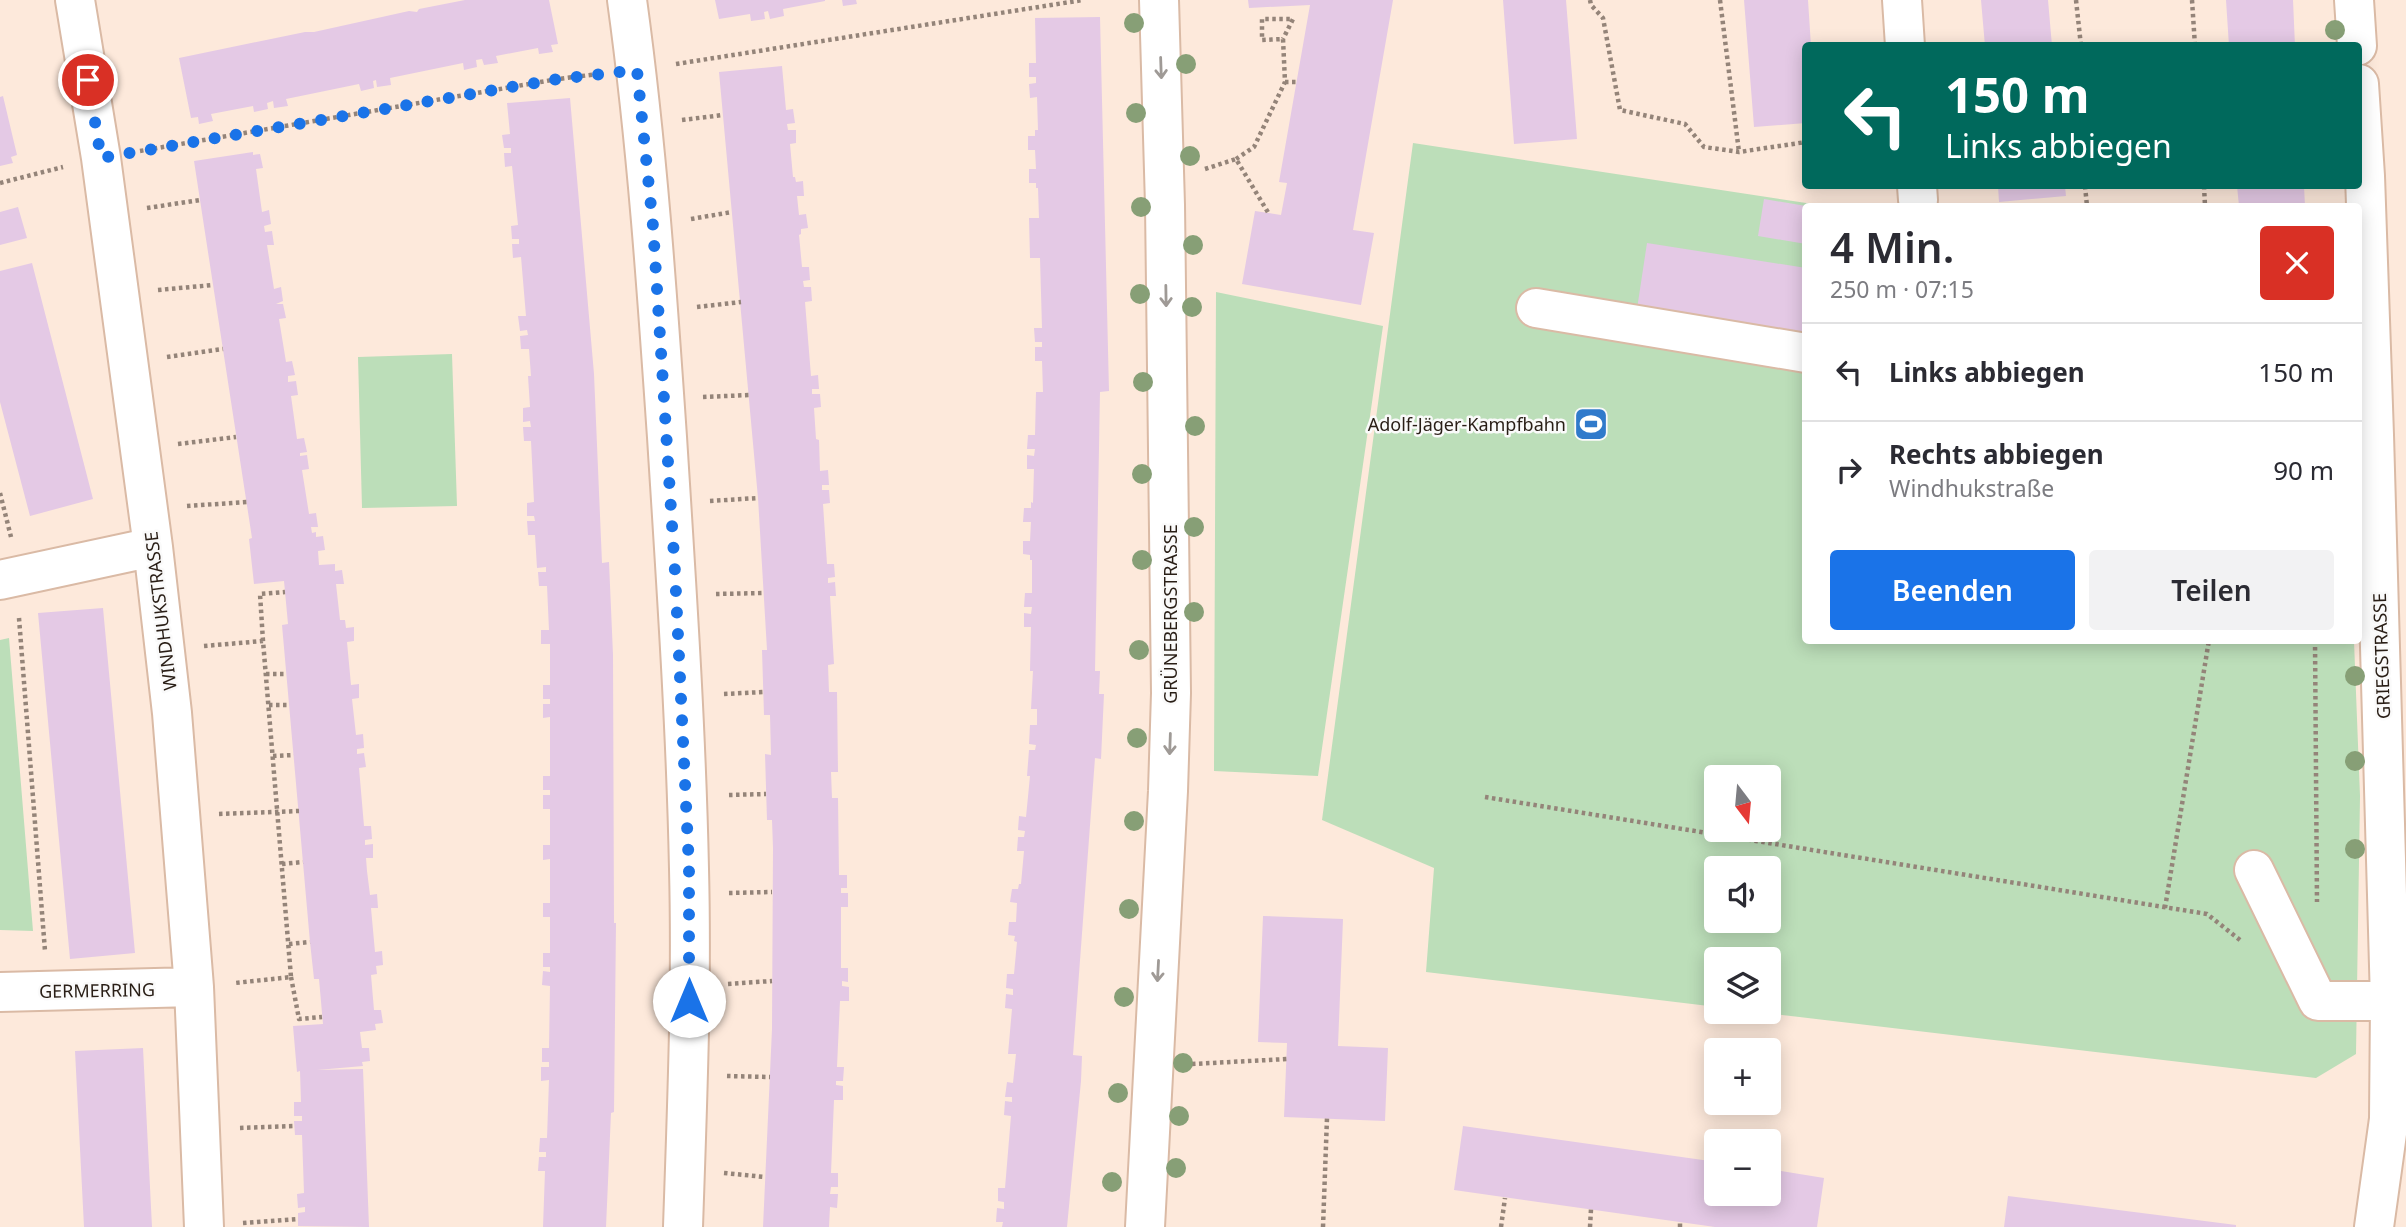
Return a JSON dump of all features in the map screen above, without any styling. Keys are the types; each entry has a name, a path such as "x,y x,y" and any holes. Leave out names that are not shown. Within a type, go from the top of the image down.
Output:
{"street":[{"name":"WINDHUKSTRASSE","path":"75,0 101,158 165,649 194,987 204,1227"},
{"path":"626,0 637,70 653,226 671,504 689,867 689,1016 683,1227"},
{"name":"GRÜNEBERGSTRASSE","path":"1145,1227 1171,693 1165,182 1160,0"},
{"path":"1902,0 1905,42"},
{"path":"2354,0 2357,42"},
{"name":"GRIEGSTRASSE","path":"2362,130 2365,176 2367,435 2395,792 2390,1002 2398,1126 2374,1227"},
{"path":"1536,308 1802,352"},
{"path":"10,577 153,547"},
{"path":"2254,870 2318,1001 2390,1002"},
{"name":"GERMERRING","path":"0,992 194,987"}],"path":[{"path":"0,183 101,158 558,79 637,70 1083,0"},
{"path":"1590,0 1603,19 1620,110 1685,124 1704,148 1739,152 1802,143"},
{"path":"1720,0 1739,152"},
{"path":"2076,0 2081,42"},
{"path":"2192,0 2195,42"},
{"path":"1165,182 1236,159 1254,147 1285,82 1283,39 1293,19 1262,19 1262,40 1283,39"},
{"path":"1285,82 1296,82"},
{"path":"1236,159 1269,214"},
{"path":"108,214 200,200"},
{"path":"119,294 213,285"},
{"path":"128,363 223,349"},
{"path":"140,448 236,438"},
{"path":"0,494 19,632 48,991"},
{"path":"148,508 247,502"},
{"path":"285,592 260,594 282,864 292,977 299,1019 322,1017"},
{"path":"165,649 263,641"},
{"path":"2165,908 2208,644"},
{"path":"2315,644 2317,904"},
{"path":"267,674 287,674"},
{"path":"269,705 290,705"},
{"path":"273,756 294,755"},
{"path":"1485,797 2207,914 2247,946"},
{"path":"180,815 299,811"},
{"path":"282,864 303,862"},
{"path":"289,944 310,942"},
{"path":"194,987 292,977"},
{"path":"1153,1066 1287,1059"},
{"path":"1323,1227 1327,1118"},
{"path":"200,1129 295,1126"},
{"path":"1501,1227 1505,1198"},
{"path":"1590,1227 1591,1209"},
{"path":"204,1227 298,1219"}],"green space":[{"name":"Adolf-Jäger-Kampfbahn","path":"1413,143 1806,203 1802,203 1802,644 2354,644 2360,796 2356,1054 2316,1078 1781,1015 1781,947 1704,947 1704,1005 1426,972 1434,868 1322,820"},
{"path":"1216,292 1383,326 1318,776 1214,771"},
{"path":"452,354 457,506 362,508 358,357"},
{"path":"9,638 33,931 0,930 0,640"}],"building":[{"path":"465,0 549,0 558,44 551,45 553,52 539,54 538,48 496,56 498,63 484,65 482,59 476,60 477,67 464,70 463,63 390,78 391,85 377,87 376,80 373,81 374,88 361,91 359,84 286,99 288,106 274,108 273,101 267,103 268,109 254,112 253,106 211,114 213,121 199,124 198,117 191,118 179,58 409,11 417,12 419,9"},
{"path":"715,0 825,1 783,9 784,16 770,19 768,11 764,12 765,19 751,21 750,14 719,19"},
{"path":"842,0 856,0 857,4 843,6"},
{"path":"1248,0 1393,0 1353,230 1374,233 1361,305 1242,284 1255,211 1281,215 1287,183 1279,182 1310,5 1249,8"},
{"path":"1503,0 1566,0 1577,139 1514,144"},
{"path":"1744,0 1808,0 1811,42 1802,42 1802,123 1754,127"},
{"path":"1981,0 2048,0 2052,42 1985,42"},
{"path":"2226,0 2293,0 2295,42 2229,42"},
{"path":"1100,17 1109,391 1100,392 1095,671 1100,671 1099,694 1104,694 1101,759 1095,758 1073,1055 1082,1056 1081,1081 1067,1227 1002,1227 1003,1222 996,1222 997,1208 1004,1209 1004,1202 998,1201 998,1188 1005,1188 1011,1116 1004,1115 1005,1101 1012,1102 1012,1097 1005,1097 1007,1082 1013,1083 1016,1054 1008,1054 1012,1009 1005,1008 1006,994 1013,995 1013,989 1006,988 1007,974 1014,974 1017,942 1014,941 1015,936 1008,935 1009,922 1016,922 1017,903 1010,902 1012,889 1018,889 1021,884 1024,851 1017,851 1018,837 1024,837 1025,831 1018,830 1019,816 1026,817 1030,776 1027,776 1029,750 1035,750 1036,745 1029,744 1030,725 1037,725 1037,709 1031,709 1031,627 1024,627 1024,613 1031,614 1032,607 1024,607 1025,593 1032,593 1032,560 1030,555 1023,554 1023,541 1030,541 1031,522 1023,522 1024,508 1031,508 1031,502 1033,503 1034,469 1027,469 1027,455 1034,456 1035,449 1027,449 1028,435 1035,435 1036,392 1043,392 1042,361 1035,361 1035,347 1042,347 1042,342 1035,342 1034,328 1042,328 1040,258 1030,258 1029,218 1039,218 1038,188 1036,183 1029,183 1029,169 1036,169 1035,150 1028,150 1028,136 1035,136 1035,130 1038,130 1037,97 1030,98 1029,84 1036,83 1036,77 1029,77 1029,63 1036,63 1035,18"},
{"path":"782,66 786,110 793,109 795,123 787,124 788,130 796,130 796,143 790,144 793,177 796,182 803,181 804,196 797,196 799,215 806,214 808,228 801,229 799,235 802,267 809,267 810,280 803,281 804,287 811,287 812,301 805,302 811,376 818,375 819,389 812,389 812,394 820,394 821,407 814,408 816,439 819,440 820,471 828,470 829,485 822,485 822,490 829,490 830,503 823,504 827,564 834,564 835,577 828,578 828,583 835,582 836,596 830,596 834,664 828,665 829,692 837,692 838,772 831,772 832,798 838,798 839,875 847,875 847,888 841,888 841,893 848,893 848,907 841,907 841,968 848,968 848,982 842,981 842,986 849,987 849,1001 840,1001 837,1067 844,1067 843,1081 836,1081 836,1085 843,1086 843,1100 834,1100 831,1173 838,1173 838,1187 831,1187 830,1194 838,1194 837,1208 830,1207 829,1227 763,1227 772,1029 773,848 772,820 767,820 765,754 771,755 770,715 764,715 762,650 767,650 758,498 719,72"},
{"path":"3,96 17,155 11,157 13,163 0,166 0,97"},
{"path":"570,98 594,374 602,563 609,562 613,655 616,923 614,1112 611,1113 606,1227 543,1227 545,1171 538,1171 539,1157 546,1157 546,1152 539,1152 540,1138 547,1138 549,1080 541,1081 541,1067 549,1067 549,1062 542,1062 542,1048 549,1048 550,986 542,985 543,971 550,972 550,967 543,967 543,953 550,953 550,917 543,917 543,903 550,903 550,859 543,860 543,845 550,845 550,809 543,809 543,795 550,795 550,790 543,790 543,776 550,776 550,717 543,718 543,704 550,704 550,699 543,699 543,685 550,685 550,644 541,644 541,630 549,630 547,586 539,586 538,572 546,572 546,567 537,568 535,535 528,535 527,521 535,521 534,516 527,516 527,503 534,502 531,441 524,441 523,427 531,427 530,421 523,422 523,408 530,407 528,376 531,376 529,349 521,349 520,336 528,335 527,330 520,331 518,316 526,316 521,257 513,258 512,244 519,244 519,239 512,239 511,226 518,225 512,166 505,167 504,153 511,153 511,148 504,148 502,135 510,134 507,103"},
{"path":"253,152 253,155 260,154 263,168 256,169 262,212 269,210 271,224 264,226 265,232 272,231 274,245 267,245 274,289 281,287 283,301 276,304 283,304 286,318 279,319 286,362 292,361 295,375 288,376 288,382 296,381 298,395 291,396 297,439 304,438 307,452 300,453 300,456 307,455 309,469 302,470 309,514 316,513 318,527 311,527 312,533 316,532 316,537 323,536 325,550 318,551 319,565 335,564 335,571 342,570 344,584 336,584 340,620 345,620 346,628 354,627 354,641 347,642 351,685 359,684 359,698 352,699 356,735 363,734 364,748 357,749 357,754 364,753 366,767 359,768 364,826 371,826 372,839 365,840 365,845 373,844 373,858 366,858 367,871 370,895 377,894 378,908 371,908 375,952 382,951 383,965 376,966 377,974 371,975 374,1010 381,1010 383,1023 375,1024 376,1030 360,1032 362,1048 369,1048 370,1061 362,1062 363,1066 317,1070 363,1069 369,1227 298,1226 298,1213 305,1212 305,1207 298,1208 297,1194 304,1193 302,1135 295,1135 294,1121 302,1121 302,1116 294,1116 294,1102 301,1102 300,1071 297,1072 293,1026 323,1024 319,979 314,979 310,942 282,625 288,624 284,581 254,584 249,539 252,538 194,161"},
{"path":"1998,189 2065,189 2066,196 1999,202"},
{"path":"2237,189 2304,189 2305,203 2239,203"},
{"path":"1764,199 1802,205 1802,243 1758,236"},
{"path":"18,207 27,238 0,245 0,212"},
{"path":"1647,243 1802,267 1802,334 1637,309"},
{"path":"32,263 93,499 30,516 0,402 0,271"},
{"path":"103,608 135,953 70,959 38,613"},
{"path":"1263,916 1343,919 1338,1046 1388,1048 1385,1121 1284,1117 1287,1043 1258,1042"},
{"path":"143,1048 152,1227 84,1227 75,1051"},
{"path":"1463,1126 1704,1160 1704,1206 1781,1206 1781,1171 1824,1178 1817,1227 1715,1227 1454,1190"},
{"path":"2008,1196 2236,1225 2236,1227 2004,1227"}],"place":[{"name":"Adolf-Jäger-Kampfbahn","path":"1591,424"}],"route":[{"path":"88,80 101,158 558,79 637,70 653,226 682,697 689,867 689,1001"}]}
